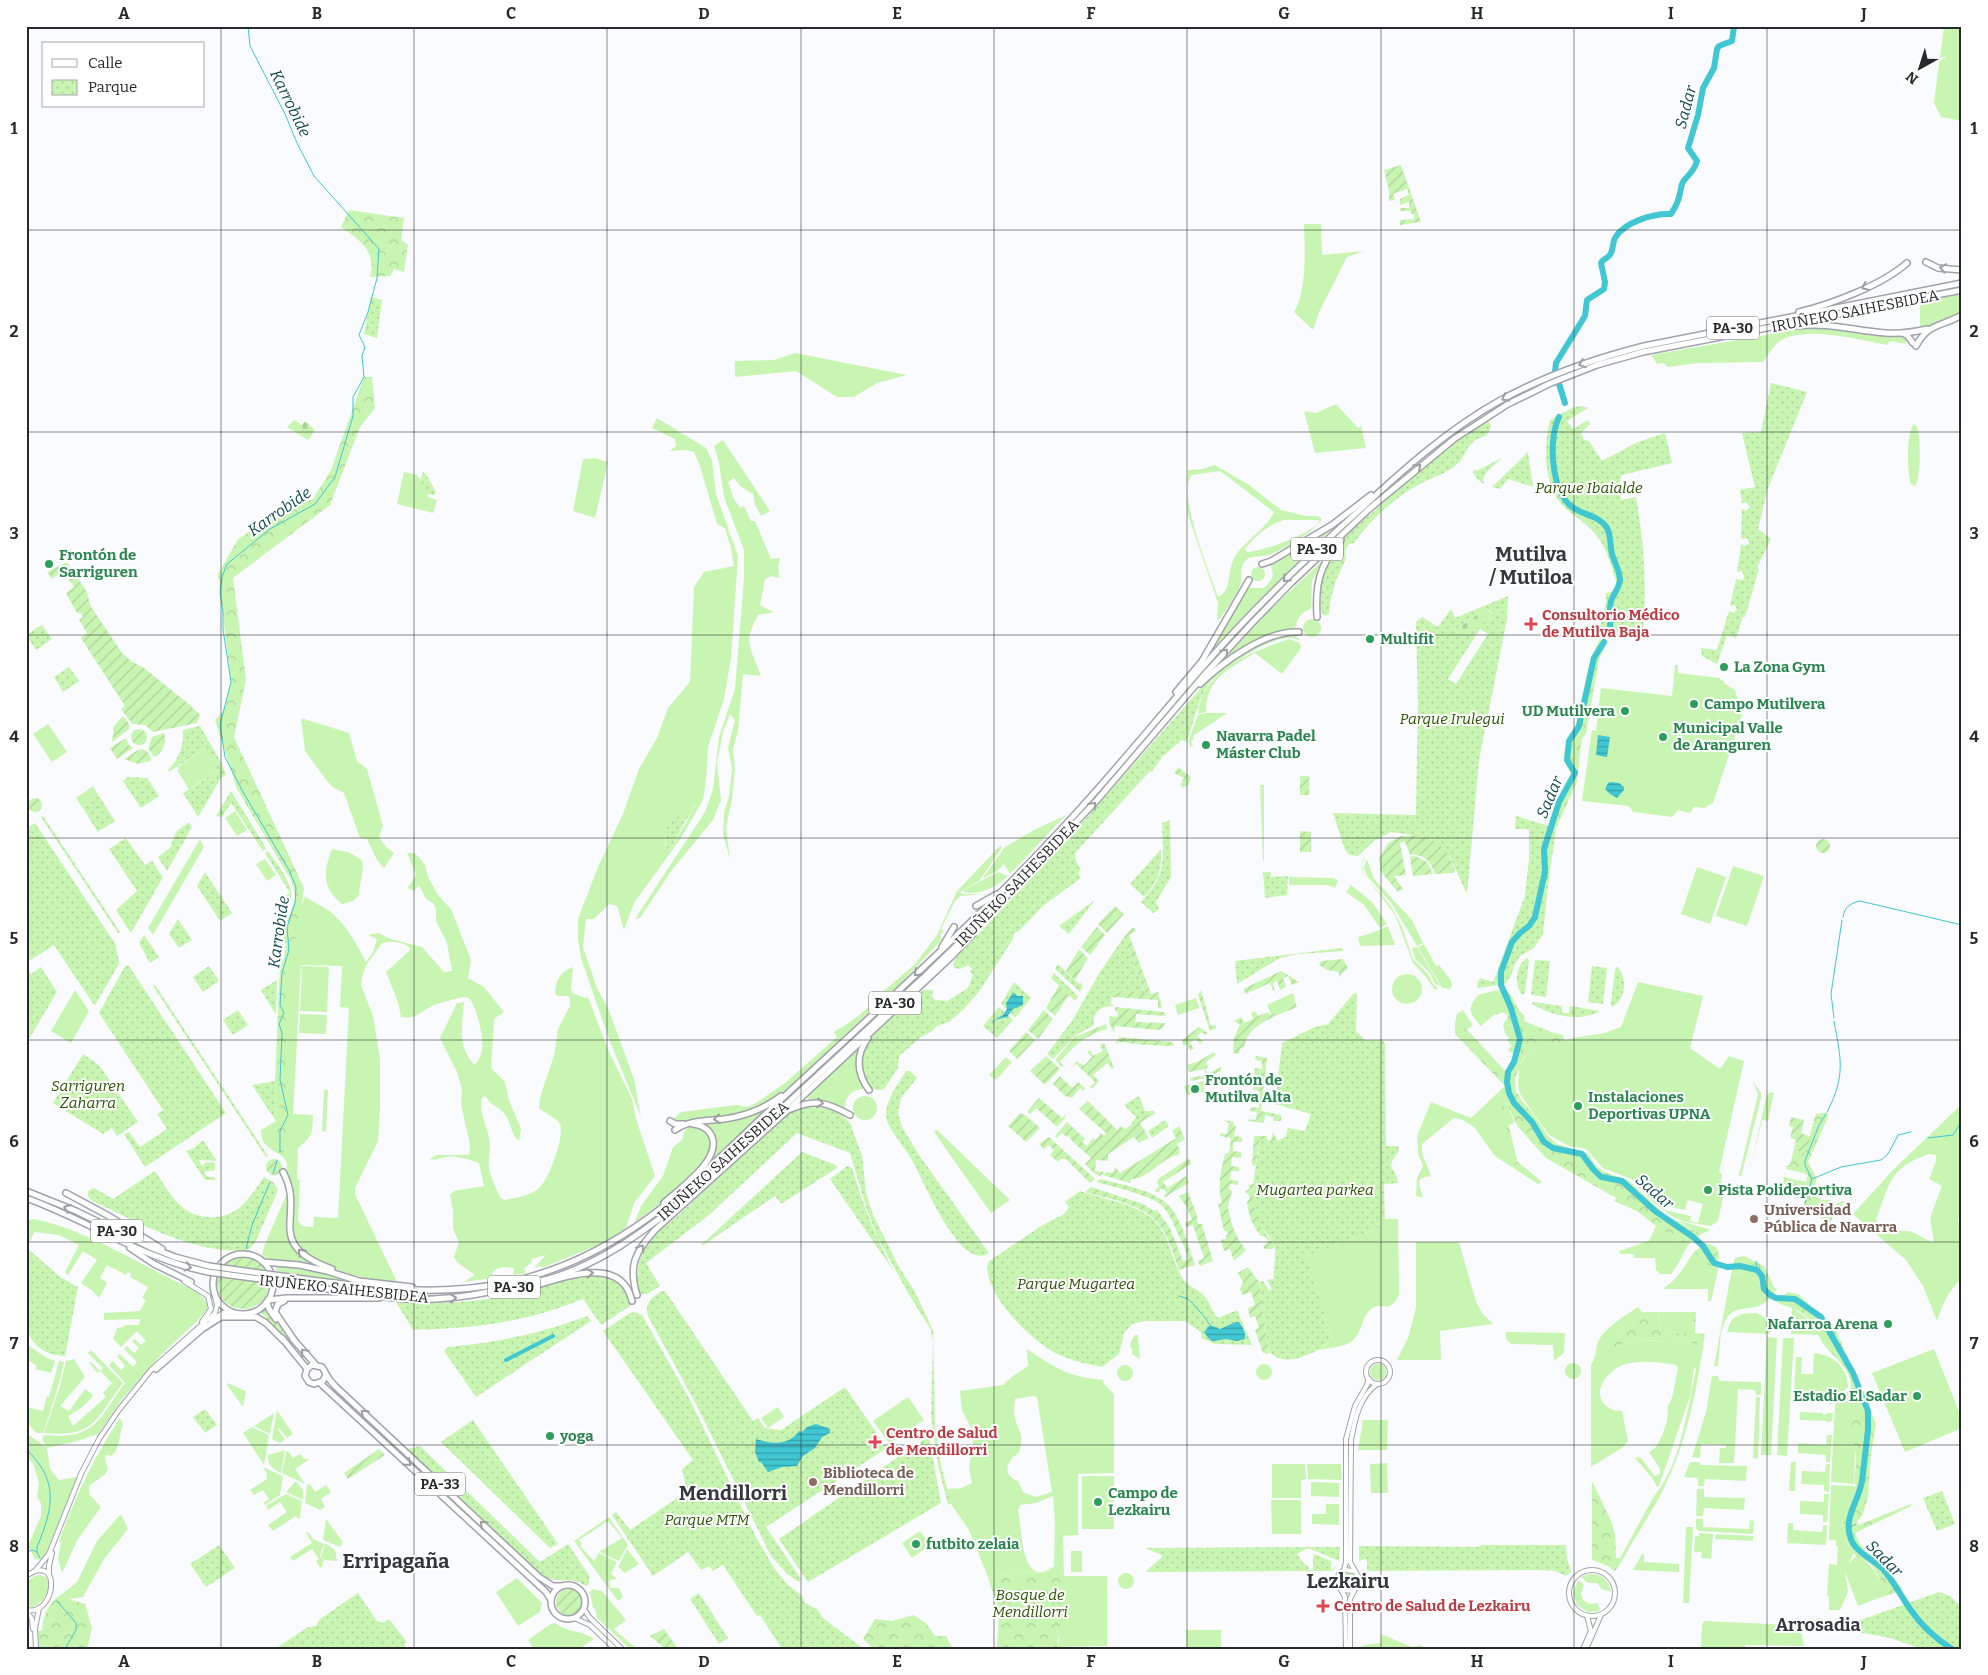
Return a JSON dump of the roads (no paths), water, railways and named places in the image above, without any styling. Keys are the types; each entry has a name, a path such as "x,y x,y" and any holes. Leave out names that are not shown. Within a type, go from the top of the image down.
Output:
{"highway":[{"path":"1926,262 1938,268 1962,270"},
{"path":"1719,331 1825,304 1897,272 1907,263"},
{"name":"IRUÑEKO SAIHESBIDEA","path":"26,1191 76,1211 152,1248 175,1257 209,1266 395,1290 442,1291 492,1286 558,1268 616,1241 645,1222 694,1181 1002,892 1078,811 1249,616 1309,556 1399,474 1449,433 1498,402 1549,377 1596,358 1644,346 1962,284"},
{"name":"IRUÑEKO SAIHESBIDEA","path":"26,1198 163,1259 208,1272 404,1299 449,1299 474,1296 549,1278 586,1264 617,1248 645,1230 682,1201 933,968 1046,856 1205,674 1254,621 1320,556 1399,483 1454,439 1508,404 1551,383 1596,365 1644,352 1962,290"},
{"path":"1749,332 1810,324 1886,333 1902,333 1928,329 1962,315"},
{"path":"1902,333 1907,335 1915,345 1928,329"},
{"path":"1262,564 1271,561 1332,525 1392,477 1399,474"},
{"path":"1317,618 1317,586 1327,556 1342,538 1399,483"},
{"path":"1121,762 1202,661 1249,580"},
{"path":"1136,755 1156,736 1195,690 1223,665 1253,645 1289,632 1299,632"},
{"path":"976,906 1002,892"},
{"path":"636,1295 632,1274 634,1260 648,1237 951,958 997,910 1002,901"},
{"path":"937,954 954,927"},
{"path":"869,1090 860,1077 859,1060 866,1041 881,1023"},
{"path":"670,1121 675,1124 684,1124 737,1116 761,1109 780,1097 806,1073 820,1064"},
{"path":"788,1110 807,1102 821,1102 850,1115"},
{"path":"645,1222 701,1168 714,1150 713,1137 708,1130 700,1125 687,1125 677,1131 684,1124"},
{"path":"283,1172 290,1193 290,1232 297,1249 313,1261 330,1268 363,1280 395,1286"},
{"path":"66,1193 107,1215 162,1249 209,1266"},
{"path":"79,1221 191,1282"},
{"path":"645,1230 665,1221"},
{"path":"237,1253 247,1253 256,1256 264,1262 272,1278 272,1292 268,1301 255,1312 242,1314 227,1309 216,1296 213,1287 214,1273 222,1262 237,1253"},
{"path":"264,1262 299,1264 359,1282 395,1286 473,1288"},
{"path":"474,1296 501,1294 576,1275 600,1273 621,1282 628,1291 632,1301"},
{"path":"268,1301 328,1298 404,1299"},
{"path":"294,1340 277,1316 276,1307 284,1301 308,1301 328,1298"},
{"name":"PA-33","path":"268,1301 271,1314 315,1364 322,1367 335,1386 546,1583 561,1586 571,1584 582,1591 586,1600 584,1609"},
{"name":"PA-33","path":"255,1312 263,1316 307,1369 306,1376 309,1382 320,1384 546,1592 558,1616 564,1619 574,1618"},
{"path":"155,1368 196,1334 221,1317 256,1317 266,1323 284,1340"},
{"path":"307,1369 315,1364"},
{"path":"320,1384 326,1374"},
{"path":"551,1600 556,1590 561,1586"},
{"path":"574,1618 580,1615 584,1609"}],"main road":[{"path":"35,1649 36,1621 39,1608 48,1598 53,1584 49,1575 51,1556 85,1470 120,1412 164,1355 204,1320 211,1309 208,1296 180,1279"},
{"path":"26,1576 35,1571 49,1554 71,1495 99,1439 118,1410 155,1368 215,1313 217,1305 216,1296"},
{"path":"155,1368 216,1316 222,1313 235,1313"},
{"path":"1346,1649 1346,1599 1338,1586 1337,1580 1339,1574 1344,1570 1346,1562 1346,1439 1355,1406 1369,1379 1367,1369 1371,1363 1378,1360 1384,1362 1389,1368 1388,1377 1384,1382 1371,1388 1362,1399 1351,1440 1350,1562 1360,1579 1350,1599 1350,1649"},
{"path":"1369,1379 1377,1384"},
{"path":"1344,1570 1354,1571"},
{"path":"1591,1570 1604,1573 1609,1577 1614,1586 1613,1604 1601,1615 1587,1616 1574,1608 1570,1601 1569,1592 1575,1578 1584,1572 1591,1570"},
{"path":"35,1571 45,1572 49,1575"},
{"path":"1342,1590 1354,1591"},
{"path":"26,1610 30,1611 39,1608"},
{"path":"584,1609 590,1618 622,1649"},
{"path":"26,1610 32,1619 35,1649"},
{"path":"1585,1649 1593,1636 1601,1615"},
{"path":"1585,1649 1591,1631 1587,1616"},
{"path":"574,1618 590,1625 615,1649"}],"water":[{"path":"1598,735 1610,737 1607,757 1596,755"},
{"path":"1608,783 1619,783 1624,787 1624,790 1617,798 1605,789"},
{"path":"1015,993 1017,996 1023,996 1023,1005 1013,1009 1007,1017 995,1020 992,1023 993,1021 1003,1015 1007,1009 1006,1003 1012,994"},
{"path":"1239,1322 1243,1328 1245,1339 1214,1341 1210,1340 1204,1332 1210,1325 1220,1329"},
{"path":"816,1424 830,1429 830,1433 822,1437 815,1448 803,1456 797,1466 782,1467 768,1472 759,1462 755,1452 756,1439 774,1443 785,1441 795,1436 799,1431 802,1432 807,1427"}],"waterway":[{"name":"Karrobide","path":"248,26 250,46 314,176 379,249 377,278 368,312 359,335 365,347 362,356 364,377 353,397 353,416 335,477 315,504 270,529 227,564 222,577 220,593 231,682 220,725 225,757 243,792 289,870 296,887 295,903 287,927 289,950 282,973 280,1005 284,1013 279,1024 282,1033 280,1080 288,1115 280,1131 280,1152"},
{"name":"Sadar","path":"1565,403 1555,371 1556,363 1585,316 1587,300 1604,289 1605,282 1601,263 1611,254 1614,240 1619,232 1632,223 1648,217 1671,214 1676,206 1682,184 1697,161 1688,148 1698,115 1703,88 1714,68 1717,49 1719,46 1732,41 1734,26"},
{"name":"Sadar","path":"1559,417 1553,438 1553,451 1556,477 1560,489 1572,507 1596,518 1607,528 1612,554 1619,573 1618,588 1610,604 1610,628"},
{"name":"Sadar","path":"1604,642 1594,658 1579,726 1569,741 1567,760 1575,773 1559,802 1544,849 1545,872 1535,917 1529,926 1512,942 1501,972 1501,985 1511,1008 1520,1039 1514,1062 1508,1072 1509,1093 1514,1103 1532,1122 1544,1142 1553,1148 1582,1154 1601,1177 1622,1181 1655,1211 1693,1237 1703,1246 1714,1263 1727,1267 1740,1266 1757,1270 1762,1276 1764,1289 1770,1295 1776,1298 1795,1299 1821,1317 1853,1373 1868,1411 1868,1430 1862,1481 1849,1522 1852,1542 1859,1551 1882,1568 1914,1615 1924,1626 1952,1649"},
{"path":"1843,917 1848,906 1860,901 1962,925"},
{"path":"1834,1018 1831,994 1842,920"},
{"path":"1827,1112 1837,1088 1840,1067 1839,1046 1834,1021"},
{"path":"1805,1204 1812,1179 1805,1161 1819,1125 1826,1114"},
{"path":"1928,1138 1953,1135 1962,1121"},
{"path":"1812,1179 1841,1167 1881,1160 1888,1154 1898,1135 1911,1132"},
{"name":"Karrobide","path":"273,1174 277,1161"},
{"path":"246,1249 252,1225 270,1182"},
{"path":"1756,1261 1757,1270"},
{"path":"1179,1296 1188,1299 1192,1303"},
{"path":"1193,1304 1202,1314"},
{"path":"1203,1315 1210,1325"},
{"path":"506,1360 553,1336"},
{"path":"26,1449 37,1461 49,1484 50,1507 37,1547 40,1558"},
{"name":"Sadar","path":"1849,1528 1856,1524"},
{"path":"26,1553 32,1550 37,1552"},
{"path":"57,1601 76,1623 76,1630 65,1649"}],"place":[{"name":"Frontón de Sarriguren","path":"49,564"},
{"name":"Consultorio Médico de Mutilva Baja","path":"1531,624"},
{"name":"Multifit","path":"1370,639"},
{"name":"La Zona Gym","path":"1724,667"},
{"name":"Campo Mutilvera","path":"1694,704"},
{"name":"UD Mutilvera","path":"1625,711"},
{"name":"Municipal Valle de Aranguren","path":"1663,737"},
{"name":"Navarra Padel Máster Club","path":"1206,745"},
{"name":"Frontón de Mutilva Alta","path":"1195,1089"},
{"name":"Instalaciones Deportivas UPNA","path":"1578,1106"},
{"name":"Pista Polideportiva","path":"1708,1190"},
{"name":"Universidad Pública de Navarra","path":"1754,1219"},
{"name":"Nafarroa Arena","path":"1888,1324"},
{"name":"Estadio El Sadar","path":"1917,1396"},
{"name":"yoga","path":"550,1436"},
{"name":"Centro de Salud de Mendillorri","path":"875,1442"},
{"name":"Biblioteca de Mendillorri","path":"813,1482"},
{"name":"Campo de Lezkairu","path":"1098,1502"},
{"name":"futbito zelaia","path":"916,1544"},
{"name":"Centro de Salud de Lezkairu","path":"1323,1606"}],"district":[{"name":"Mutilva / Mutiloa","path":"1531,566"},
{"name":"Mendillorri","path":"733,1493"},
{"name":"Erripagaña","path":"396,1561"},
{"name":"Lezkairu","path":"1348,1581"},
{"name":"Arrosadia","path":"1818,1625"}],"park label":[{"name":"Parque Ibaialde","path":"1589,488"},
{"name":"Parque Irulegui","path":"1452,719"},
{"name":"Sarriguren Zaharra","path":"88,1094"},
{"name":"Mugartea parkea","path":"1315,1190"},
{"name":"Parque Mugartea","path":"1076,1284"},
{"name":"Parque MTM","path":"707,1520"},
{"name":"Bosque de Mendillorri","path":"1030,1604"}]}
